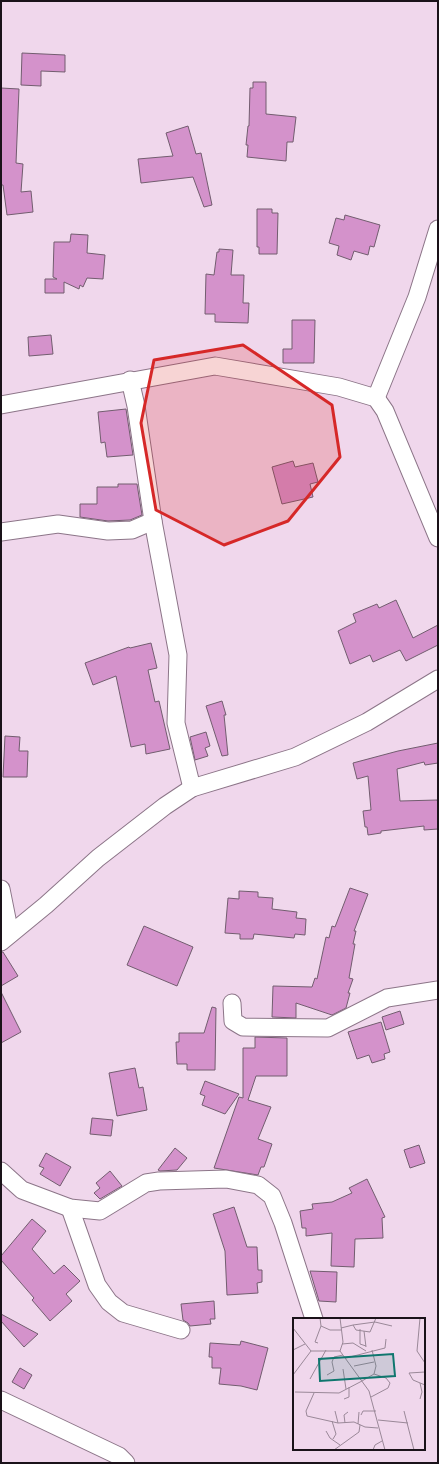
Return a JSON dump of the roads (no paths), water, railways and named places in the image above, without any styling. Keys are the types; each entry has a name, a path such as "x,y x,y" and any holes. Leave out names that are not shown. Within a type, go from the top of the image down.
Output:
{"street":[{"path":"376,398 417,297 438,229"},
{"path":"1,404 215,366 339,387 376,398 385,410 438,538"},
{"path":"130,380 136,406 153,521 178,655 176,722 192,788"},
{"path":"1,532 58,524 108,531 132,530 153,521"},
{"path":"6,938 46,905 98,858 165,806 192,788 295,757 367,722 438,679"},
{"path":"1,889 6,938"},
{"path":"232,1003 233,1021 243,1026 328,1028 387,998 438,990"},
{"path":"1,1171 22,1190 70,1208 100,1211 146,1183 158,1181 226,1179 258,1185 272,1196 283,1223 314,1318"},
{"path":"70,1208 97,1285 109,1302 123,1313 180,1330"},
{"path":"1,1400 120,1456 126,1463"}]}
